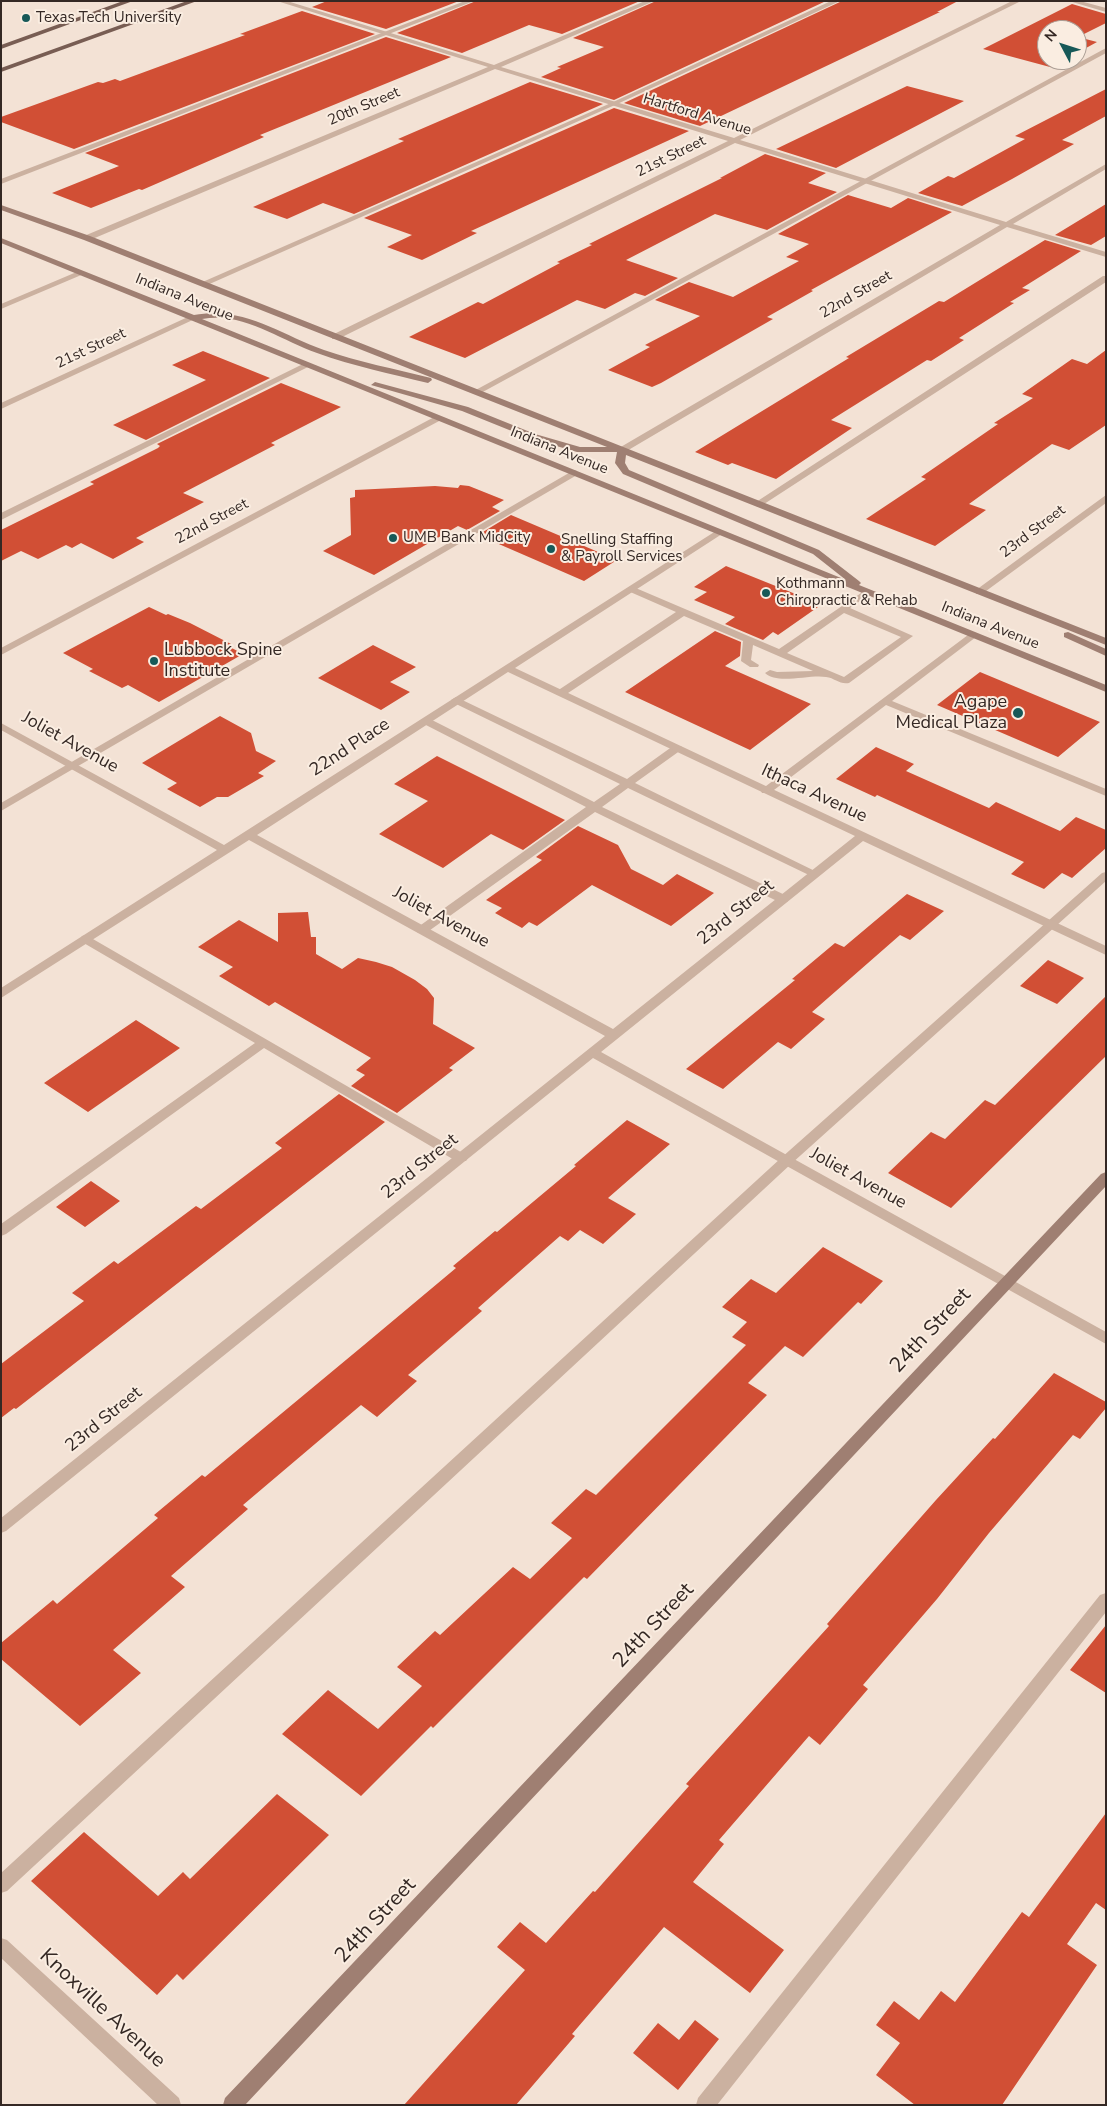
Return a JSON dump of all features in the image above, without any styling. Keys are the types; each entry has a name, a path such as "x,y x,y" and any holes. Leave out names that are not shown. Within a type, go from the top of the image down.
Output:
{"main road":[{"path":"1,46 130,1"},
{"path":"1,70 194,1"},
{"name":"Indiana Avenue","path":"1,207 87,238 1106,642"},
{"name":"Indiana Avenue","path":"1,240 1106,689"},
{"path":"193,318 206,314 225,314 254,323 318,351 369,366 473,391"},
{"path":"321,370 465,409 532,436 580,450 622,450 620,463 626,472 816,552 867,592"},
{"path":"979,592 1106,653"},
{"name":"24th Street","path":"232,2105 1106,1177"}],"street":[{"name":"Hartford Avenue","path":"280,1 1106,255"},
{"path":"1,182 471,1"},
{"name":"20th Street","path":"87,238 651,1"},
{"path":"202,284 613,104 837,1"},
{"name":"21st Street","path":"335,336 1018,1"},
{"path":"1072,1 1106,10"},
{"path":"473,391 1106,50"},
{"name":"22nd Street","path":"622,450 1106,166"},
{"path":"1,307 82,273"},
{"path":"758,504 1106,278"},
{"name":"21st Street","path":"1,406 193,318"},
{"path":"1,517 308,365"},
{"name":"22nd Street","path":"1,652 438,418"},
{"path":"1,808 574,473"},
{"name":"23rd Street","path":"979,592 1106,498"},
{"name":"22nd Place","path":"1,994 719,532"},
{"path":"630,589 846,681 908,636 844,609"},
{"path":"780,653 867,592"},
{"path":"561,693 683,612"},
{"path":"766,790 972,635"},
{"path":"748,639 746,662 754,665"},
{"name":"Ithaca Avenue","path":"508,668 1106,951"},
{"path":"770,673 776,675 829,674"},
{"path":"456,700 815,874"},
{"path":"884,702 1106,793"},
{"path":"426,721 594,807 783,899"},
{"name":"Joliet Avenue","path":"1,726 225,850"},
{"path":"422,930 677,748"},
{"name":"Joliet Avenue","path":"250,834 614,1035"},
{"name":"23rd Street","path":"1,1526 862,836"},
{"path":"1,1884 786,1161 1048,924 1106,875"},
{"path":"86,939 461,1158"},
{"path":"1,1231 263,1043"},
{"name":"Joliet Avenue","path":"592,1052 1106,1339"},
{"path":"705,2105 1106,1600"},
{"name":"Knoxville Avenue","path":"1,1946 172,2105"}],"building":[{"path":"327,1 459,1 386,29 312,7"},
{"path":"476,1 640,1 562,34 529,25 462,53 397,33"},
{"path":"656,1 826,1 614,100 541,77 561,68 557,67 604,47 573,38"},
{"path":"842,1 958,1 937,12 940,12 700,126 624,103"},
{"path":"1072,4 1106,14 1106,23 1087,32 1087,20 1040,20"},
{"path":"302,11 375,34 74,149 1,122 1,117 98,82 103,83 115,79 120,81 245,35 240,34"},
{"path":"1037,22 1037,64 983,49"},
{"path":"386,37 451,57 260,135 264,137 142,190 139,189 91,208 52,193 119,166 85,153"},
{"path":"1087,39 1097,42 1087,48"},
{"path":"530,82 603,104 354,214 323,203 287,219 253,207 404,141 398,139"},
{"path":"907,86 964,101 836,168 776,149"},
{"path":"1106,89 1106,116 1062,140 1074,144 1012,179 962,206 918,193 948,176 954,178 1025,139 1015,136"},
{"path":"614,108 689,131 471,231 477,233 422,260 387,247 412,235 364,218"},
{"path":"765,154 826,173 808,183 837,192 767,230 715,214 626,260 678,278 645,296 635,293 605,309 577,300 465,358 409,337 478,302 483,304 560,263 557,262 592,245 589,244 722,178 720,178"},
{"path":"848,195 891,208 908,198 952,212 811,290 813,291 767,317 773,319 661,383 652,387 608,370 650,347 645,345 700,316 655,300 689,282 733,297 799,261 786,257 809,244 778,234"},
{"path":"1106,204 1106,236 1091,245 1055,235"},
{"path":"1045,240 1081,251 1022,288 1030,290 1010,302 1014,303 959,338 964,340 931,361 927,360 831,420 852,428 776,479 732,463 728,465 695,452 849,358 846,357 939,301 944,302"},
{"path":"1106,350 1106,425 1069,450 1052,444 969,504 986,510 935,546 866,519 926,479 921,477 998,424 994,423 1033,398 1022,394 1072,359 1087,364"},
{"path":"203,351 270,378 146,440 113,425 206,380 172,365"},
{"path":"281,383 341,407 271,443 275,445 183,493 204,502 136,538 144,542 113,559 81,543 72,548 66,545 38,559 21,551 1,561 1,530 94,484 90,482 158,448 160,446 157,444"},
{"name":"UMB Bank MidCity","path":"460,485 469,486 504,500 492,507 500,511 467,530 458,526 374,575 323,551 351,535 350,498 355,497 355,490 435,486 458,488"},
{"name":"Snelling Staffing & Payroll Services","path":"511,515 617,560 584,581 478,535"},
{"path":"726,566 798,595 795,597 818,607 778,635 773,632 763,640 725,624 735,617 694,600 707,592 694,587"},
{"name":"Lubbock Spine Institute","path":"149,607 190,623 231,644 228,646 243,654 159,702 128,685 122,688 89,671 93,669 63,653"},
{"path":"715,631 741,642 740,656 725,666 811,704 750,750 625,692"},
{"path":"373,645 416,667 390,682 410,692 381,710 318,678"},
{"name":"Agape Medical Plaza","path":"980,672 1100,722 1058,757 937,705"},
{"path":"220,716 251,733 256,751 276,761 258,773 264,776 228,797 217,797 200,807 167,789 177,783 142,763"},
{"path":"876,747 914,764 906,771 989,808 996,802 1060,831 1076,817 1106,830 1106,848 1072,878 1062,873 1044,889 1011,874 1024,862 877,795 875,797 836,779"},
{"path":"437,756 565,820 523,850 491,834 443,868 379,834 428,801 394,784"},
{"path":"578,826 618,845 631,869 663,885 677,874 714,893 671,926 592,885 537,926 529,922 522,928 495,913 502,908 486,900 542,860 536,857"},
{"path":"907,894 944,911 910,940 900,935 812,1012 825,1019 791,1049 778,1042 723,1089 686,1069 795,980 792,979 835,943 844,947"},
{"path":"308,912 311,937 316,937 316,954 342,969 358,958 392,967 415,980 427,989 434,998 433,1024 475,1048 449,1068 453,1070 397,1113 351,1086 365,1075 356,1070 371,1058 275,1002 269,1006 219,976 233,967 198,947 239,920 278,942 278,913"},
{"path":"1048,960 1084,978 1057,1004 1020,986"},
{"path":"1106,996 1106,1056 951,1208 888,1173 931,1132 945,1139 985,1100 995,1105"},
{"path":"136,1020 180,1048 88,1112 44,1083"},
{"path":"339,1094 385,1122 16,1409 14,1408 1,1418 1,1364 84,1301 72,1293 114,1261 118,1264 196,1206 201,1209 282,1148 275,1143"},
{"path":"627,1120 670,1144 608,1198 636,1214 603,1244 580,1230 568,1241 560,1236 478,1308 482,1311 408,1375 417,1381 377,1417 361,1405 243,1505 248,1509 171,1576 185,1587 113,1650 141,1673 80,1726 1,1659 1,1643 53,1600 57,1604 158,1518 154,1515 202,1475 205,1477 364,1345 456,1268 453,1266 576,1166 574,1165"},
{"path":"91,1181 120,1201 85,1227 56,1207"},
{"path":"823,1247 883,1281 861,1304 858,1302 803,1357 785,1346 748,1383 767,1395 587,1579 584,1577 433,1728 431,1726 361,1796 282,1734 328,1690 378,1729 422,1686 397,1667 435,1631 440,1635 513,1567 530,1579 572,1538 551,1523 586,1489 596,1495 746,1345 732,1337 747,1322 722,1307 751,1279 776,1293"},
{"path":"1054,1373 1106,1402 1106,1408 1080,1439 1073,1435 989,1533 937,1599 863,1685 868,1689 820,1745 809,1736 719,1840 724,1844 693,1882 784,1950 750,1993 664,1927 572,2034 575,2036 516,2105 404,2105 525,1970 497,1947 520,1922 546,1943 593,1891 595,1892 689,1786 686,1784 829,1626 827,1624 936,1500 993,1438 995,1439"},
{"path":"1106,1625 1106,1693 1070,1670"},
{"path":"277,1794 329,1835 183,1980 177,1974 157,1995 31,1881 84,1832 158,1896 183,1872 190,1879"},
{"path":"1106,1813 1106,1910 1096,1903 1067,1944 1097,1965 1002,2105 915,2105 876,2075 900,2043 876,2025 894,2001 919,2020 941,1991 955,2002 1022,1912 1029,1917"},
{"path":"695,2020 719,2039 678,2090 633,2053 658,2023 679,2040"}],"place":[{"name":"Texas Tech University","path":"26,18"},
{"name":"UMB Bank MidCity","path":"393,538"},
{"name":"Snelling Staffing & Payroll Services","path":"551,549"},
{"name":"Kothmann Chiropractic & Rehab","path":"766,593"},
{"name":"Lubbock Spine Institute","path":"154,661"},
{"name":"Agape Medical Plaza","path":"1018,713"}]}
